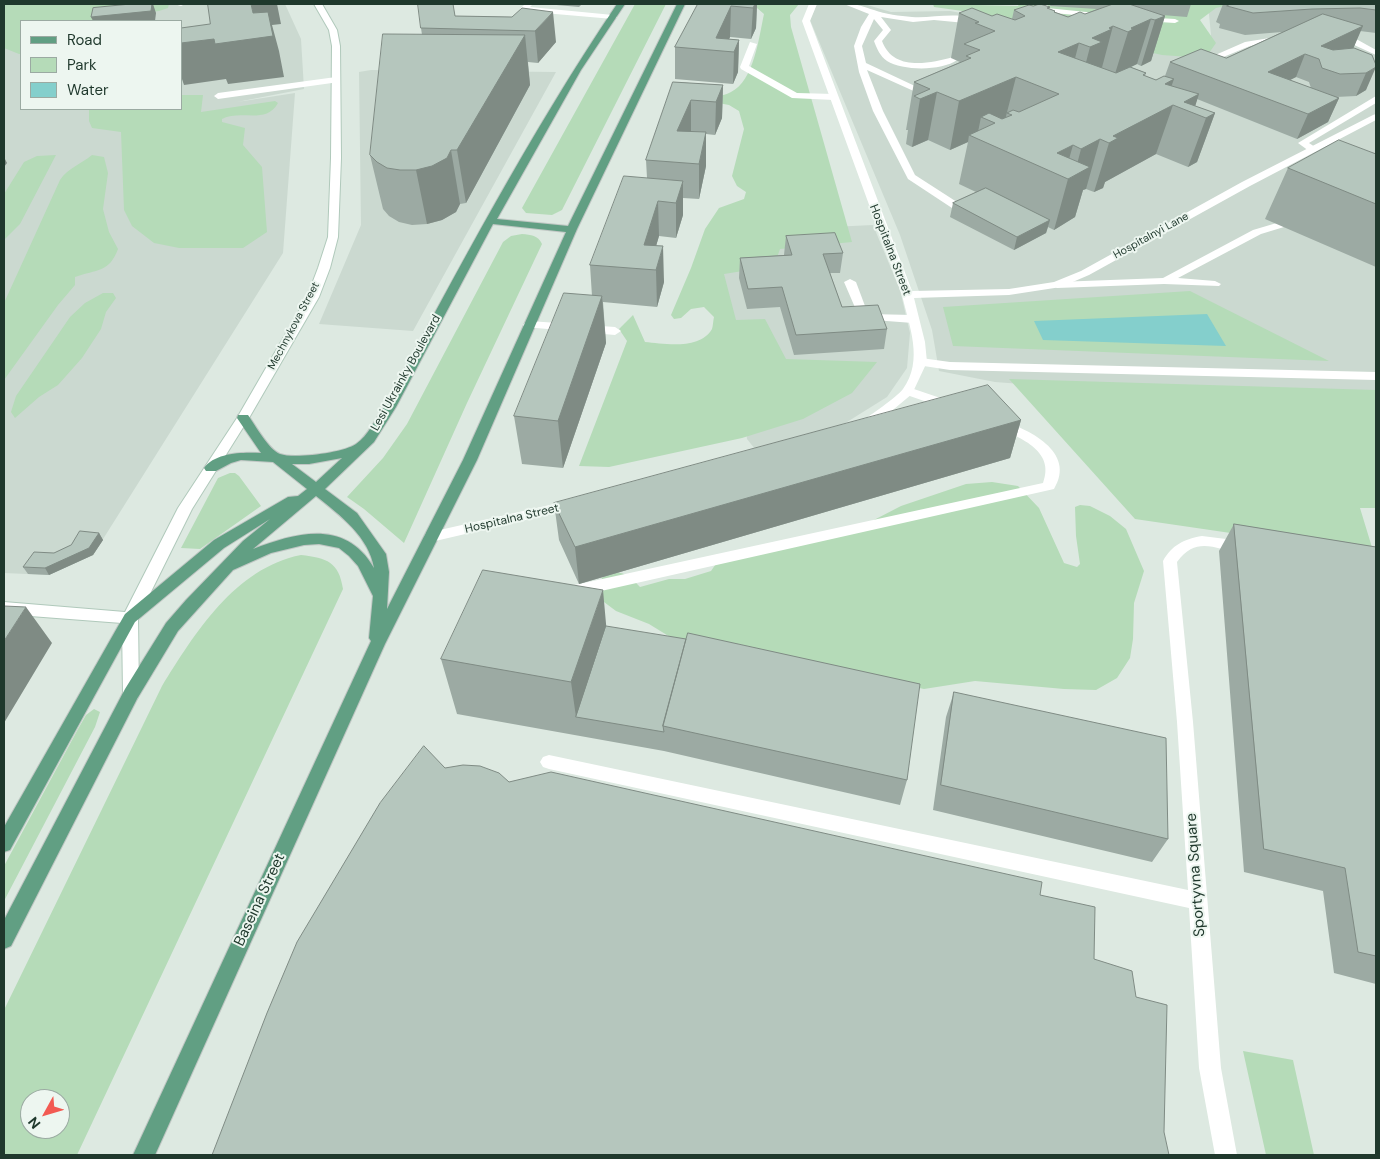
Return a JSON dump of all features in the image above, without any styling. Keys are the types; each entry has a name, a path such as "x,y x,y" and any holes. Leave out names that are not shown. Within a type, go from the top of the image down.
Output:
{"main road":[{"name":"Lesi Ukrainky Boulevard","path":"131,694 172,628 190,604 248,546 362,447 390,407 490,221 577,70 621,4"},
{"path":"377,644 474,452 572,229 681,4"},
{"path":"490,221 572,229"},
{"path":"243,418 253,434 275,457 352,517 379,554 382,572 377,644"},
{"path":"211,468 226,460 241,456 309,460 348,453 362,447"},
{"path":"4,844 130,618 219,544 278,507 315,489"},
{"path":"219,574 239,562 276,546 306,538 324,537 339,541 352,549 371,572 379,598"},
{"name":"Baseina Street","path":"144,1155 377,644"},
{"path":"4,939 131,694"}],"street":[{"name":"Mechnykova Street","path":"131,694 130,618 185,508 243,418 313,297 333,237 336,46 333,30 318,4"},
{"path":"529,4 524,9 612,16"},
{"name":"Hospitalna Street","path":"813,4 806,21 908,295 919,342 921,362"},
{"path":"848,4 874,13 913,20 934,18 959,19 984,24"},
{"path":"1044,4 1043,10 1109,16"},
{"path":"874,13 887,30 878,41 880,50 889,59 916,67 940,64 953,60"},
{"path":"874,13 865,27 858,46 862,65 878,111 910,177 956,206"},
{"path":"1137,18 1175,21"},
{"path":"1329,35 1355,42 1376,53"},
{"path":"1194,66 1248,44 1290,36"},
{"path":"753,44 744,67 795,96 834,97"},
{"path":"862,65 938,98"},
{"path":"218,96 336,80"},
{"path":"1312,149 1303,143 1376,99"},
{"name":"Hospitalnyi Lane","path":"908,295 1009,292 1057,285 1085,273 1376,116"},
{"path":"1164,282 1258,232 1280,225"},
{"path":"850,282 864,317 913,319"},
{"path":"1057,285 1164,282 1215,284"},
{"path":"529,325 615,331"},
{"path":"856,431 888,410 908,391 921,362 950,366 1376,376"},
{"path":"908,391 966,412"},
{"path":"561,594 1048,486 1054,469 1050,456 1027,435 984,418"},
{"name":"Hospitalna Street","path":"431,537 592,501"},
{"name":"Sportyvna Square","path":"1226,1155 1210,1068 1203,998 1199,901 1170,561 1175,552 1187,544 1206,540 1254,547"},
{"path":"4,608 130,618"},
{"path":"549,762 1199,901"}],"shaded area":[{"path":"4,4 285,4 301,39 304,89 237,102 295,93 283,253 93,555 49,575 4,573"},
{"path":"817,4 864,4 891,12 950,11 1201,44 1211,35 1208,4 1351,4 1376,9 1376,411 995,382 939,371 932,330 900,235 810,20"},
{"path":"371,70 556,72 413,331 319,324 361,225 359,72"},
{"path":"731,224 831,227 873,225 900,290 910,333 907,368 887,397 831,432 759,454 747,439 739,349 722,279"}],"green space":[{"path":"4,4 169,4 168,8 159,11 93,18 92,20 20,20 20,54 4,48"},
{"path":"635,4 666,4 562,210 552,215 526,213 522,208"},
{"path":"755,4 799,4 790,15 791,27 852,242 780,249 774,266 724,274 736,320 765,319 786,359 877,362 852,393 803,419 742,438 609,467 579,466 627,341 619,329 633,315 645,342 682,344 699,340 712,329 714,317 704,307 691,309 681,318 674,319 671,315 705,229 719,208 744,199 746,192 737,186 732,176 744,129 739,111 729,105 713,102 712,97 729,93 739,86 750,69 764,14"},
{"path":"933,4 1018,6 1019,4 1233,4 1216,8 1200,20 1216,43 1209,53 1189,57 1162,55 977,13 934,7"},
{"path":"182,95 203,95 201,112 275,101 278,103 273,110 267,113 229,116 222,119 222,122 245,128 243,145 262,167 267,232 243,248 179,248 154,243 132,226 124,210 121,132 92,128 89,121 89,110 182,110"},
{"path":"56,155 20,224 4,240 4,194 24,162 37,156"},
{"path":"92,155 104,157 108,173 103,209 109,232 118,249 111,262 106,266 75,277 75,285 58,305 4,380 4,303 60,180 71,169"},
{"path":"522,234 536,237 542,244 404,543 347,497 383,458 407,424 503,242 511,236"},
{"path":"1190,291 1329,361 953,346 943,307"},
{"path":"103,293 113,293 116,298 106,312 101,329 82,358 58,385 39,397 15,418 11,412 16,396 70,317 85,303"},
{"path":"1009,379 1376,390 1376,508 1360,508 1374,554 1135,519"},
{"path":"235,473 239,476 261,506 200,549 181,548 218,478"},
{"path":"992,482 1018,486 1039,508 1064,563 1077,567 1080,564 1076,536 1075,507 1080,505 1090,506 1110,516 1126,529 1144,571 1134,603 1133,639 1130,658 1117,678 1096,690 975,681 924,689 738,644 701,647 675,640 649,624 616,611 604,602 597,590 603,576 614,573 628,576 640,587 669,579 685,579 711,571 722,555 870,522 901,506 966,484"},
{"path":"301,555 325,560 335,567 343,589 77,1155 4,1155 4,1010 162,686 203,625 237,588 277,562"},
{"path":"94,709 100,712 95,727 4,901 4,866 86,715"},
{"path":"1243,1051 1293,1060 1314,1155 1266,1155"}],"water":[{"path":"1207,314 1226,346 1043,340 1034,321"}],"building":[{"path":"152,4 151,11 91,17 93,8"},
{"path":"208,4 251,4 253,13 268,12 273,36 215,44 214,39 182,43 182,28 210,24"},
{"path":"418,4 453,4 455,16 512,17 522,8 553,12 535,31 421,28"},
{"path":"698,4 755,4 753,8 731,6 716,38 739,40 734,52 675,47"},
{"path":"1040,4 1068,17 1080,12 1085,14 1113,4 1129,4 1165,16 1155,20 1151,19 1131,28 1133,29 1128,32 1113,26 1109,28 1112,29 1092,38 1102,42 1090,47 1079,43 1058,52 1116,73 1130,67 1146,73 1143,75 1156,80 1164,76 1174,79 1165,84 1199,94 1184,102 1215,113 1206,118 1173,105 1113,136 1118,138 1109,143 1100,139 1081,149 1073,145 1057,153 1090,167 1068,179 969,135 995,123 981,117 989,113 1002,119 1012,115 1007,113 1013,110 1019,112 1059,94 1016,77 959,101 937,92 920,99 914,96 930,89 914,82 971,58 966,56 980,50 964,44 995,31 975,23 979,22 959,13 972,8 992,16 997,14 1015,20 1025,16 1014,10"},
{"path":"1231,4 1376,4 1376,10 1360,8 1312,9 1253,13 1227,6"},
{"path":"1323,14 1363,26 1321,46 1333,50 1354,48 1372,55 1376,67 1366,73 1340,74 1322,68 1319,59 1305,54 1268,72 1339,98 1308,114 1170,62 1201,49 1226,58"},
{"path":"383,34 525,35 457,150 451,150 447,158 432,166 416,170 400,170 387,168 370,155"},
{"path":"673,82 723,85 716,102 691,100 677,131 706,132 699,164 646,160"},
{"path":"1339,140 1376,154 1376,204 1288,168"},
{"path":"624,176 683,181 676,203 658,201 644,245 663,246 656,270 590,265"},
{"path":"986,188 1050,220 1017,237 953,203"},
{"path":"835,233 843,253 823,254 842,307 878,305 887,329 796,335 782,287 748,289 740,258 792,255 786,236"},
{"path":"564,293 602,296 558,421 514,416"},
{"path":"988,385 1021,420 575,547 554,503"},
{"path":"1234,524 1376,547 1376,956 1358,952 1345,868 1264,849"},
{"path":"80,531 99,533 89,548 45,568 23,567 34,552 54,553 71,545"},
{"path":"483,570 603,590 571,682 441,659"},
{"path":"4,606 26,607 4,641"},
{"path":"606,626 686,639 663,726 664,732 576,717"},
{"path":"688,633 920,684 907,780 663,726"},
{"path":"954,692 1166,738 1168,839 941,785"},
{"path":"424,746 445,768 463,765 480,766 499,773 509,782 551,772 1042,882 1040,895 1095,907 1094,959 1132,971 1136,997 1167,1005 1164,1132 1169,1155 212,1155 267,1013 297,942 380,803"}]}
